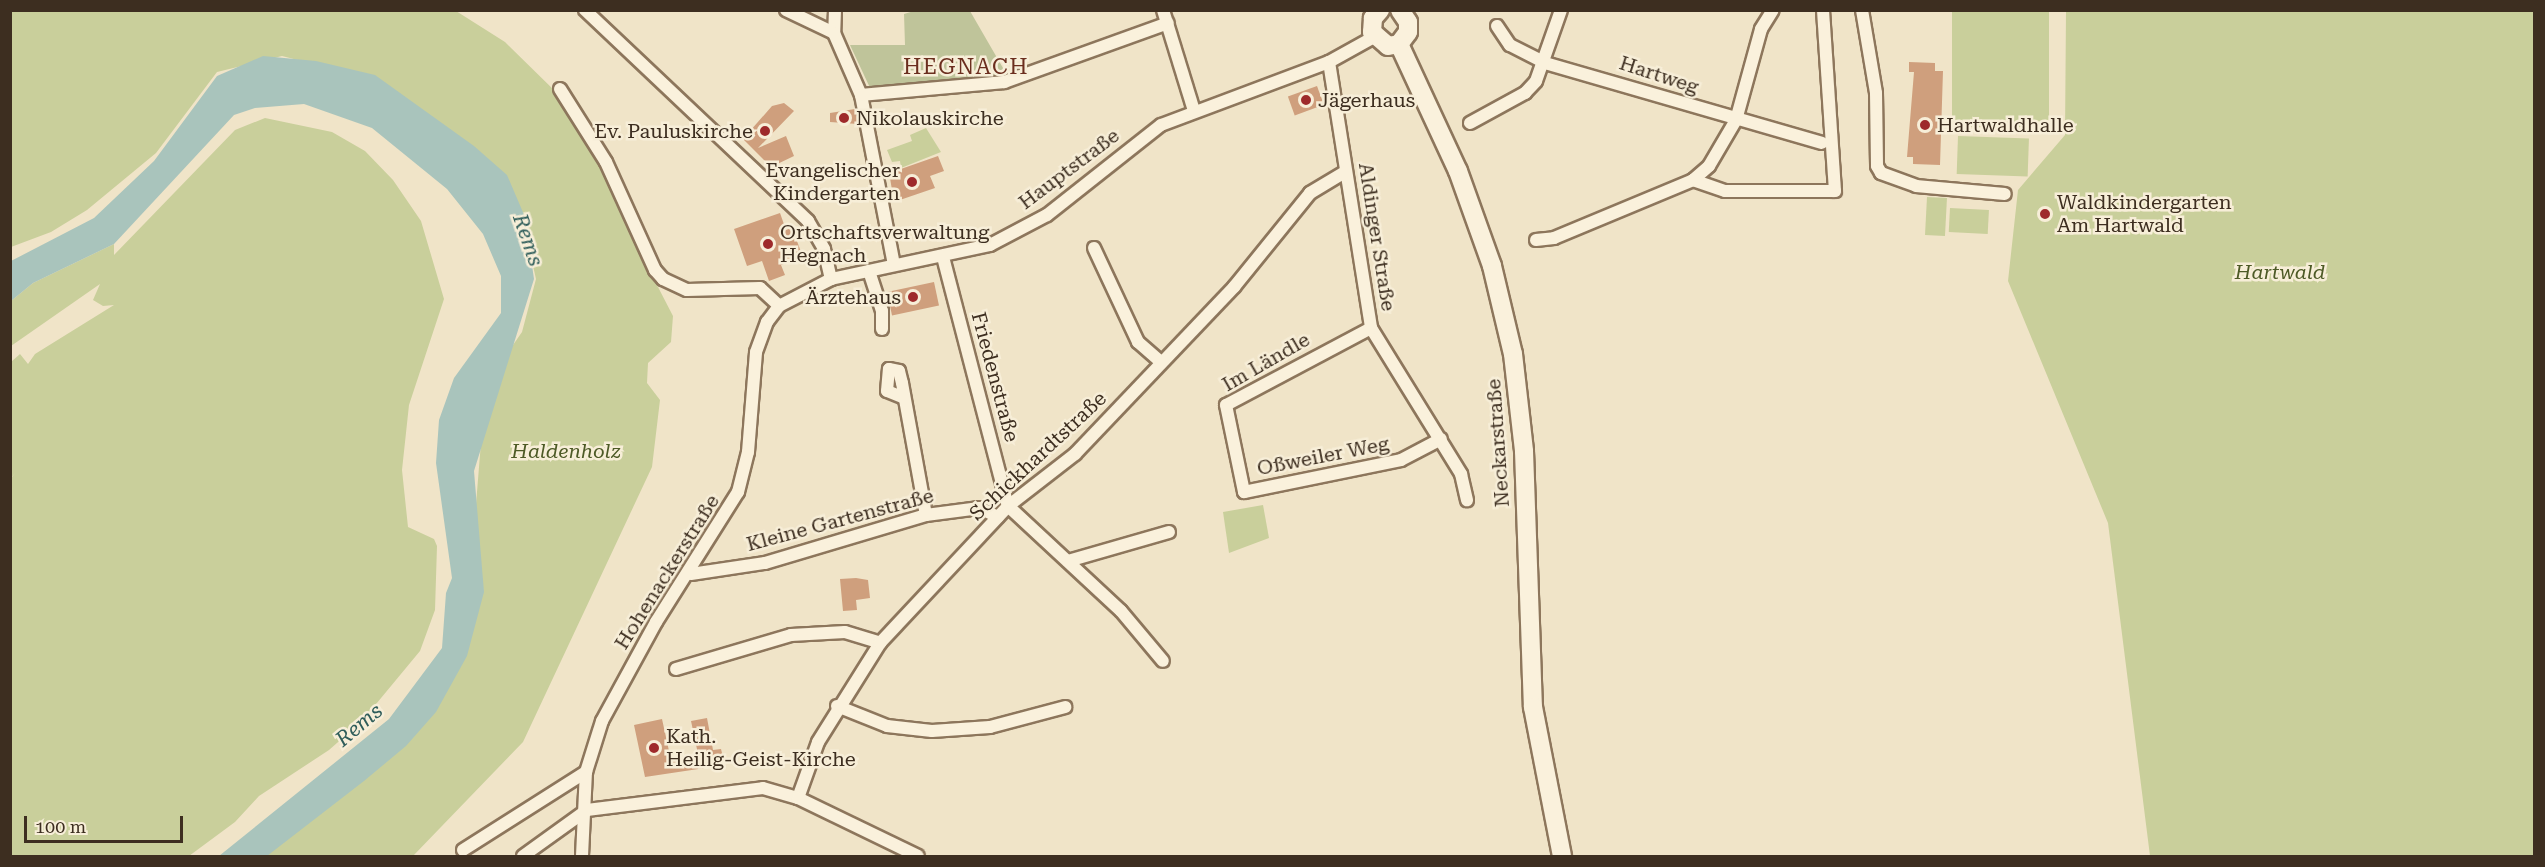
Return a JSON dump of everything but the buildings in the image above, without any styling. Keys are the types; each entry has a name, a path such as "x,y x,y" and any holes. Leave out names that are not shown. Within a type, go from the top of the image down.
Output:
{"main road":[{"path":"1379,11 1371,23 1374,37 1382,44 1399,44 1408,32 1407,13"},
{"name":"Neckarstraße","path":"1399,44 1466,192 1492,266 1513,354 1524,452 1533,707 1562,856"}],"street":[{"path":"585,10 801,213 824,249 831,279"},
{"path":"786,10 834,33"},
{"path":"835,10 834,33 861,95 894,265"},
{"path":"1163,10 1194,111"},
{"path":"1470,123 1524,93 1545,63 1561,10"},
{"path":"1536,240 1554,238 1693,180 1721,150 1736,120 1761,29 1773,10"},
{"path":"1693,180 1725,191 1835,191 1823,10"},
{"path":"1862,10 1876,93 1877,166 1881,173 1916,186 2004,194"},
{"path":"861,95 1004,82 1168,23"},
{"name":"Hartweg","path":"1497,26 1510,45 1545,63 1822,143"},
{"name":"Hauptstraße","path":"779,306 831,279 943,257 990,245 1027,226 1161,125 1329,62 1374,37"},
{"name":"Aldinger Straße","path":"1329,62 1371,328 1461,474 1467,500"},
{"path":"560,88 606,162 655,270 663,279 687,290 760,288 779,306"},
{"name":"Schickhardtstraße","path":"798,798 818,742 837,706 880,643 1008,506 1075,454 1234,287 1310,193 1345,172"},
{"path":"1094,248 1138,342 1161,362"},
{"name":"Friedenstraße","path":"943,257 1008,506"},
{"path":"869,271 882,311 882,329"},
{"name":"Hohenackerstraße","path":"582,856 587,810 586,772 606,712 656,622 691,573 738,492 748,452 756,352 767,322 779,306"},
{"name":"Im Ländle","path":"1244,492 1226,405 1371,328"},
{"path":"902,397 926,515"},
{"name":"Oßweiler Weg","path":"1244,492 1401,460 1441,439"},
{"path":"1008,506 1121,610 1163,661"},
{"name":"Kleine Gartenstraße","path":"691,573 765,563 926,515 980,508 998,517"},
{"path":"1068,561 1169,532"},
{"path":"676,669 791,635 845,632 880,643"},
{"path":"837,706 887,726 932,731 990,727 1065,707"},
{"path":"463,850 586,772"},
{"path":"524,856 587,810 762,788 798,798 918,856"}],"green space":[{"name":"Haldenholz","path":"11,11 456,11 505,42 558,94 604,164 628,229 673,316 671,342 648,363 647,383 660,400 652,467 523,742 413,856 258,856 464,653 482,430 500,364 522,332 536,279 525,230 364,77 282,56 217,72 156,153 87,210 51,232 11,247"},
{"path":"914,11 970,11 1007,75 1001,81 871,90 850,45 905,45 904,14"},
{"path":"1952,11 2049,11 2049,127 1952,127"},
{"name":"Hartwald","path":"2066,11 2534,11 2534,856 2150,856 2108,523 2008,281 2018,190 2065,135"},
{"path":"265,118 332,132 365,151 393,180 421,221 444,299 409,405 402,470 408,527 434,539 437,546 435,610 420,651 362,721 329,750 259,796 235,822 189,856 11,856 10,480 15,473 11,478 11,362 20,354 28,364 35,354 114,305 103,306 93,300 100,284 11,346 11,301 33,283 114,244 114,255 235,130"},
{"path":"926,128 941,152 901,168 900,161 892,162 887,150 912,141 910,135"},
{"path":"1958,136 2029,138 2028,176 1957,174"},
{"path":"1927,197 1947,198 1945,236 1925,235"},
{"path":"1950,208 1989,210 1988,234 1949,232"},
{"path":"1263,505 1269,538 1229,553 1223,512"}],"water":[{"name":"Rems","path":"263,56 316,61 375,75 474,146 507,175 525,217 534,279 474,471 484,592 467,656 436,712 406,746 364,781 267,856 219,856 389,719 442,648 446,593 452,578 436,463 439,420 454,378 501,313 501,276 483,234 447,189 372,128 304,104 255,108 234,115 114,244 33,283 11,301 11,261 94,218 154,161 217,76"}],"place":[{"name":"Jägerhaus","path":"1306,100"},
{"name":"Nikolauskirche","path":"844,118"},
{"name":"Hartwaldhalle","path":"1925,125"},
{"name":"Ev. Pauluskirche","path":"765,131"},
{"name":"Evangelischer Kindergarten","path":"912,182"},
{"name":"Waldkindergarten Am Hartwald","path":"2045,214"},
{"name":"Ortschaftsverwaltung Hegnach","path":"768,244"},
{"name":"Ärztehaus","path":"913,297"},
{"name":"Kath. Heilig-Geist-Kirche","path":"654,748"}],"district":[{"name":"HEGNACH","path":"966,67"}]}
